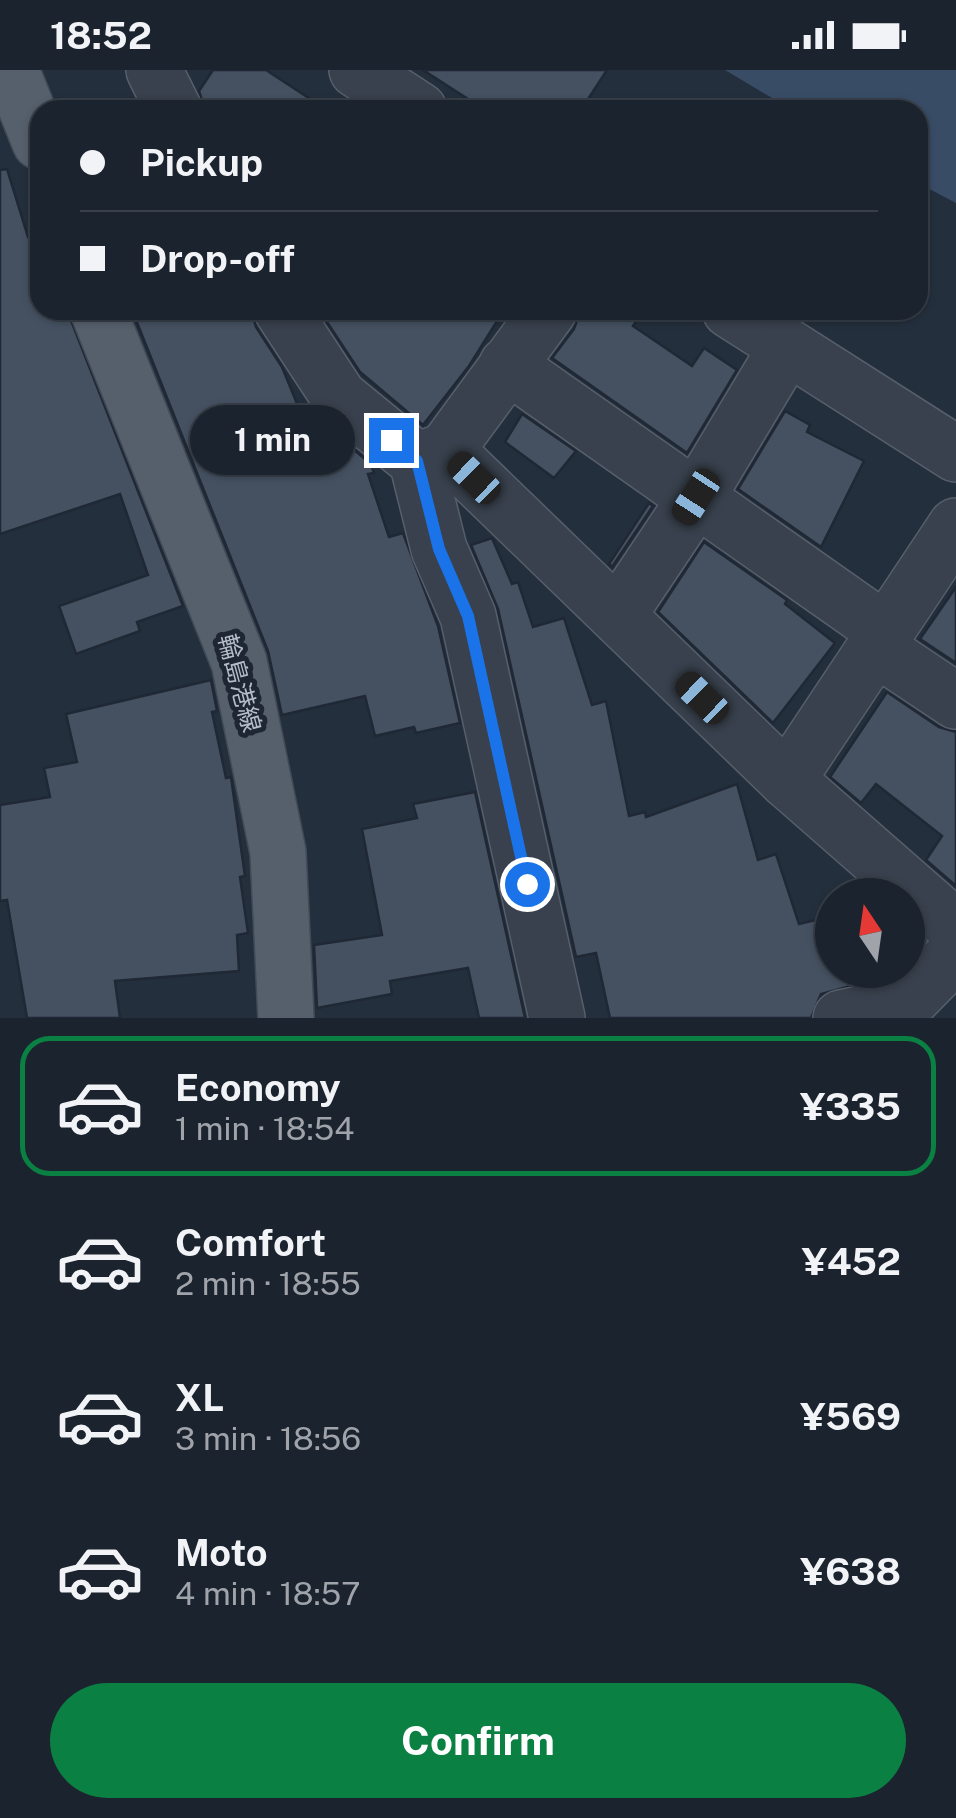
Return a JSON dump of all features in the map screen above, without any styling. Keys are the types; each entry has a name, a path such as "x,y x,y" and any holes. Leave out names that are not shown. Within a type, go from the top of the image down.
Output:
{"main road":[{"path":"11,70 30,117"},
{"name":"輪島港線","path":"102,320 239,662 278,852 286,1018"}],"street":[{"path":"154,70 169,100"},
{"path":"357,70 404,100"},
{"path":"289,320 339,397 432,456 618,615 786,780 955,932 905,1005 841,1018"},
{"path":"542,320 432,456 439,549 468,616 556,1018"},
{"path":"746,320 956,454"},
{"path":"618,615 696,497 787,346"},
{"path":"507,365 696,497 956,701"},
{"path":"786,780 956,526"}],"water":[{"path":"725,70 956,70 956,203 928,188 928,100 775,100"}],"building":[{"path":"213,70 266,70 312,100 202,100 199,91"},
{"path":"423,70 607,70 588,100 470,100"},
{"path":"7,169 30,236 30,320 71,320 183,606 137,622 140,631 76,654 59,606 148,575 120,494 0,534 0,170"},
{"path":"136,320 254,320 282,367 314,445 340,438 371,464 374,473 368,474 389,537 403,533 438,626 460,723 416,733 414,727 375,736 365,696 282,715 268,651"},
{"path":"326,320 498,320 469,366 423,425 360,372"},
{"path":"577,320 637,320 633,326 692,366 704,348 737,370 687,453 552,358"},
{"path":"785,411 810,425 807,432 864,461 821,547 738,489"},
{"path":"522,414 576,451 554,478 505,442"},
{"path":"649,503 653,506 612,567 609,564"},
{"path":"492,538 512,584 518,582 533,627 564,618 592,705 606,701 629,816 645,812 646,817 737,784 758,860 776,854 799,924 815,920 815,988 843,988 821,994 811,1018 610,1018 596,953 576,957 498,609 471,545"},
{"path":"704,542 787,600 785,604 835,643 773,723 658,612"},
{"path":"956,587 956,663 920,639"},
{"path":"211,680 217,711 212,712 226,778 231,777 245,876 240,877 248,933 237,935 239,971 115,981 120,1018 27,1018 7,900 0,901 0,805 50,797 44,768 77,762 66,714"},
{"path":"887,692 939,727 956,732 956,886 926,860 942,836 876,784 861,803 830,777"},
{"path":"475,792 525,1018 479,1018 468,968 390,981 392,994 317,1008 314,945 382,935 362,829 417,818 413,804"}],"route":[{"path":"391,440 417,461 439,549 468,616 527,884"}]}
